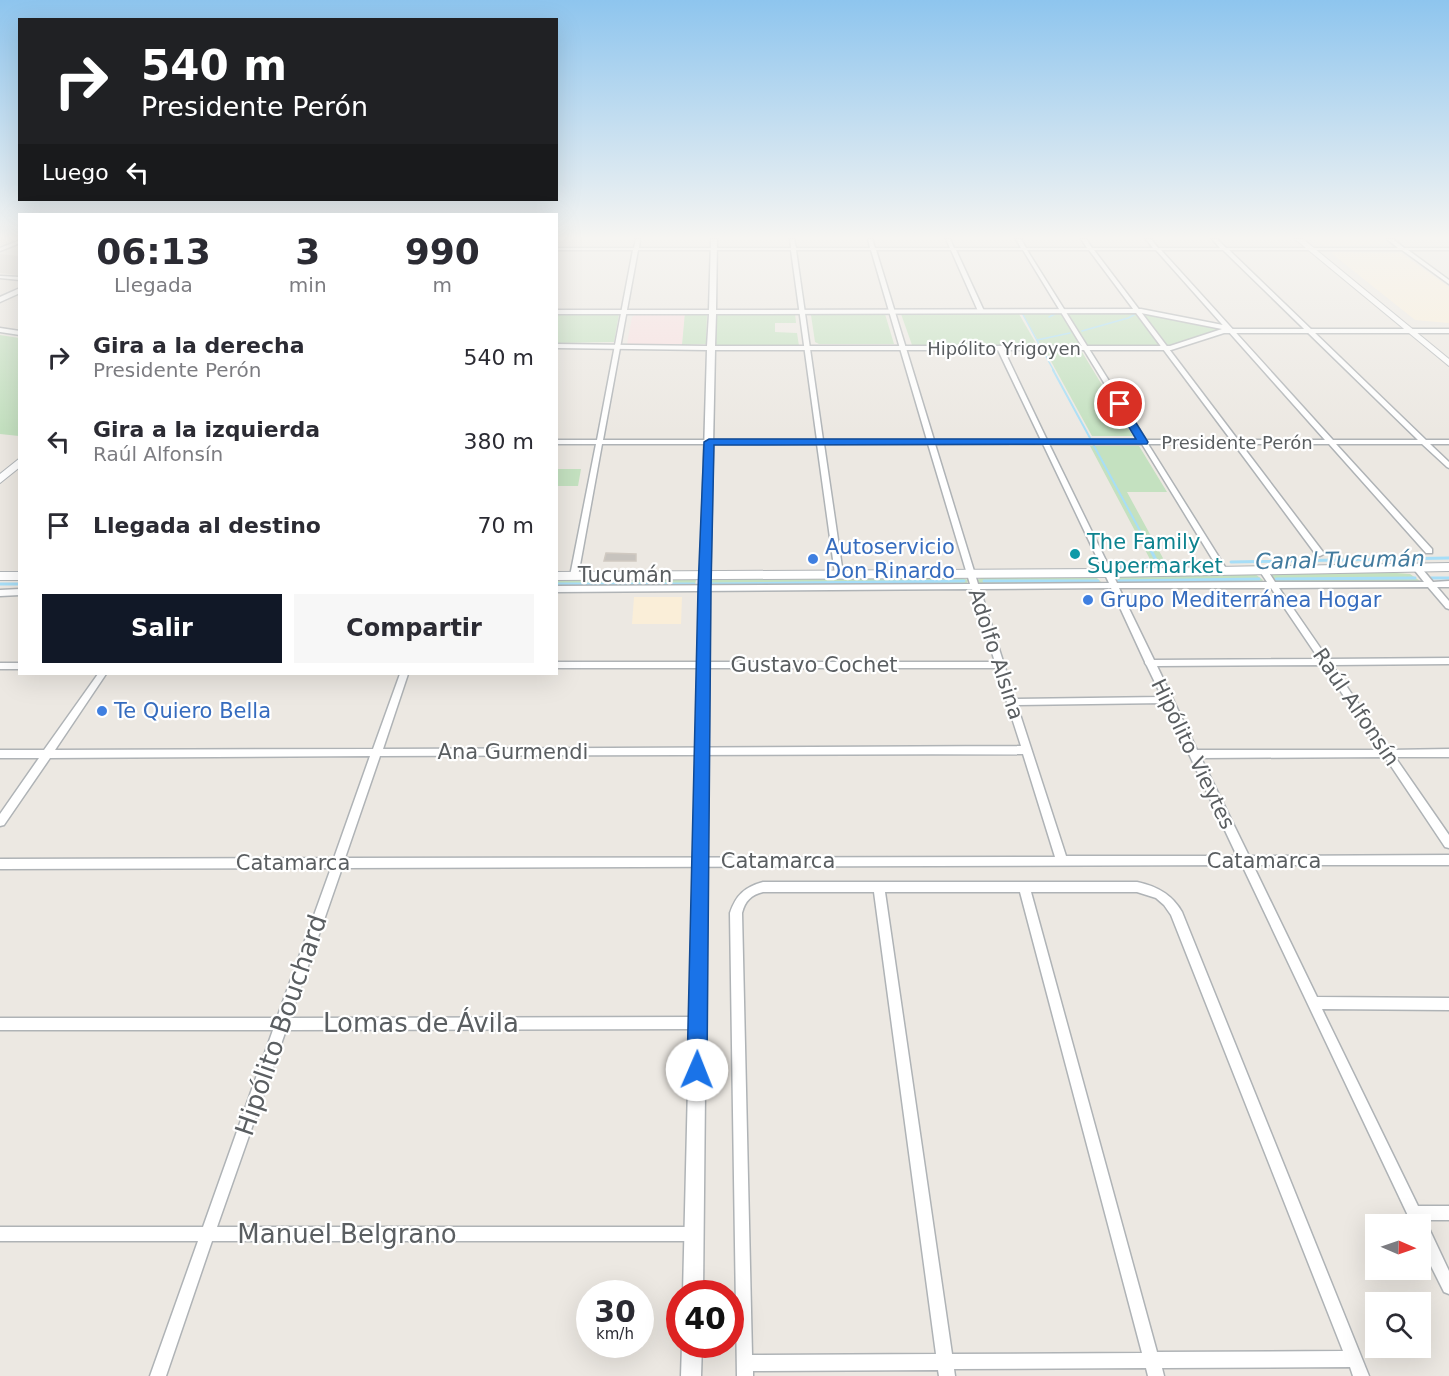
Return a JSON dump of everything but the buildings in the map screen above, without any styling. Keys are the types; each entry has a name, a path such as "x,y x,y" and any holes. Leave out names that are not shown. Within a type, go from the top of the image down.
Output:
{"main road":[{"path":"1380,303 1449,356"},
{"path":"1412,329 1449,363"},
{"path":"0,480 18,463"},
{"name":"Tucumán","path":"558,576 1106,573 1449,567"},
{"path":"0,576 18,576"}],"street":[{"path":"573,576 626,303"},
{"path":"693,1280 705,575 712,303"},
{"path":"801,303 840,574"},
{"name":"Adolfo Alsina","path":"889,303 975,588 1062,861"},
{"path":"977,303 981,311"},
{"path":"1057,303 1223,570"},
{"path":"1130,303 1320,554"},
{"path":"1205,303 1429,551"},
{"path":"1280,303 1449,466"},
{"path":"558,312 1136,311 1228,329"},
{"name":"Hipólito Yrigoyen","path":"558,346 1165,348 1178,346 1228,329 1449,329"},
{"path":"0,330 18,333"},
{"name":"Hipólito Vieytes","path":"1000,348 1415,1214"},
{"name":"Presidente Perón","path":"558,442 1449,442"},
{"path":"1416,567 1449,606"},
{"name":"Raúl Alfonsín","path":"1263,570 1449,844"},
{"name":"Tucumán","path":"558,590 1449,584"},
{"path":"0,592 18,592"},
{"path":"1149,663 1449,661"},
{"name":"Gustavo Cochet","path":"558,665 1000,665"},
{"path":"0,666 18,666"},
{"path":"0,822 101,675"},
{"name":"Hipólito Bouchard","path":"158,1376 404,675"},
{"path":"1011,702 1167,700"},
{"name":"Ana Gurmendi","path":"0,754 1027,750"},
{"path":"1193,754 1449,753"},
{"name":"Catamarca","path":"0,864 1449,860"},
{"path":"1354,1359 1152,1359 946,1368 745,1370 736,913 739,901 753,890 763,887 1137,886 1150,889 1170,902 1361,1376"},
{"path":"879,887 946,1368"},
{"path":"1024,887 1156,1376"},
{"path":"1313,1003 1449,1004"},
{"name":"Lomas de Ávila","path":"0,1024 698,1023"},
{"path":"1431,1218 1449,1213"},
{"name":"Manuel Belgrano","path":"0,1234 694,1234"},
{"name":"Hipólito Vieytes","path":"1431,1249 1449,1287"},
{"path":"691,1376 692,1358"}],"shaded area":[{"path":"1394,303 1449,303 1449,323 1415,320"},
{"path":"638,314 685,314 682,344 627,344 632,317"},
{"path":"634,597 682,597 681,624 632,624"}],"green space":[{"path":"1021,311 1136,311 1165,348 1042,348"},
{"path":"685,312 707,313 706,344 682,345"},
{"path":"1140,312 1218,328 1221,329 1167,346"},
{"path":"717,313 795,313 796,323 775,323 775,332 797,333 799,346 716,346"},
{"path":"558,314 619,314 614,342 558,343"},
{"path":"885,314 894,344 819,344 815,342 811,315"},
{"path":"901,314 1019,314 1037,345 912,345"},
{"path":"0,335 18,338 18,436 0,434"},
{"path":"1046,352 1082,352 1133,436 1092,436"},
{"path":"1090,446 1139,446 1167,492 1127,492 1164,560 1152,563"},
{"path":"558,469 581,469 578,486 558,486"},
{"path":"1370,571 1410,574 1420,581 1276,583 1270,577 1276,572"},
{"path":"1255,574 1263,580 1261,583 1116,584 1112,577"},
{"path":"726,576 762,579 960,577 968,580 967,584 712,587 708,582"},
{"path":"1095,576 1102,583 980,584 977,580 983,577"},
{"path":"558,579 692,579 696,580 695,585 558,587"}],"waterway":[{"path":"1139,309 1172,315"},
{"path":"1021,311 1040,346"},
{"path":"1082,331 1128,318 1134,315 1134,312"},
{"path":"1049,317 1057,313"},
{"path":"1037,340 1070,333"},
{"path":"1043,351 1054,371"},
{"path":"1053,370 1090,438"},
{"path":"1093,444 1144,538"},
{"path":"1144,537 1156,560 1163,564"},
{"name":"Canal Tucumán","path":"1231,562 1449,558"},
{"name":"Canal Tucumán","path":"1163,564 1208,562"},
{"name":"Canal Tucumán","path":"1116,567 1163,564"},
{"name":"Canal Tucumán","path":"1276,579 1415,578"},
{"name":"Canal Tucumán","path":"1431,578 1449,578"},
{"name":"Canal Tucumán","path":"1116,581 1259,579"},
{"name":"Canal Tucumán","path":"712,584 964,581"},
{"name":"Canal Tucumán","path":"984,581 1098,581"},
{"name":"Canal Tucumán","path":"0,584 18,584"},
{"name":"Canal Tucumán","path":"558,584 694,584"}],"place":[{"name":"The Family Supermarket","path":"1075,554"},
{"name":"Autoservicio Don Rinardo","path":"813,559"},
{"name":"Grupo Mediterránea Hogar","path":"1088,600"},
{"name":"Te Quiero Bella","path":"102,711"}],"route":[{"path":"697,1070 709,442 1143,442 1120,404"}]}
